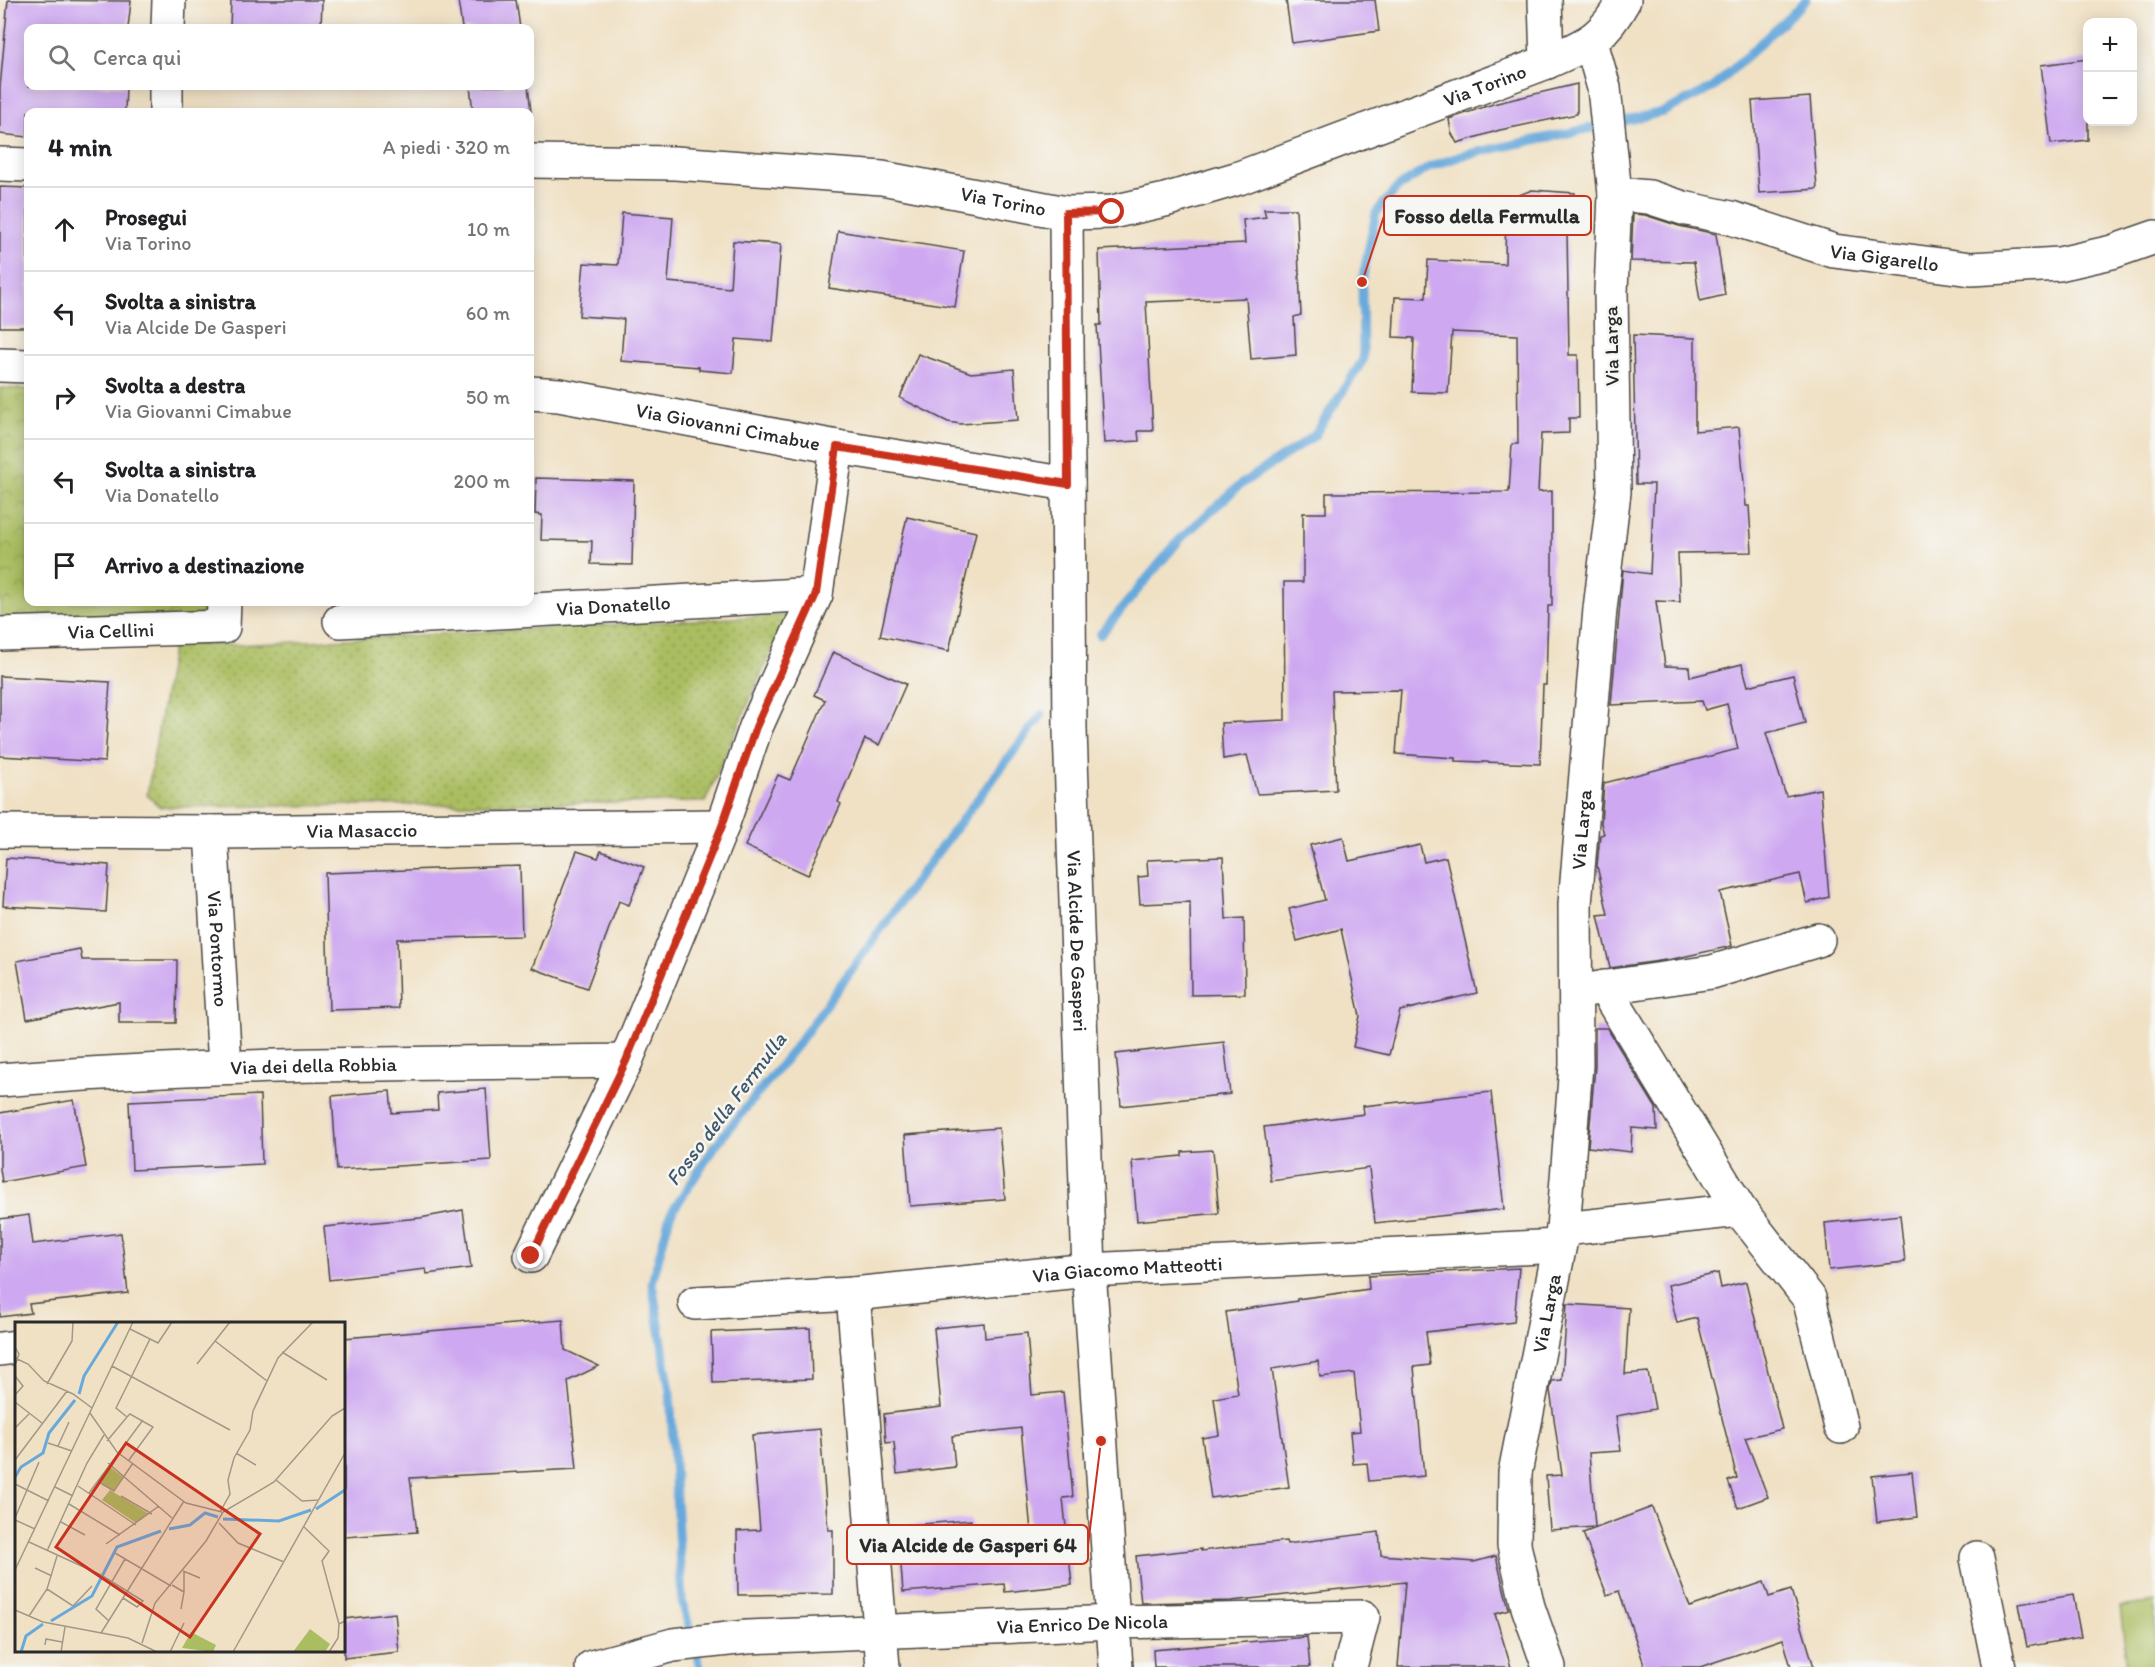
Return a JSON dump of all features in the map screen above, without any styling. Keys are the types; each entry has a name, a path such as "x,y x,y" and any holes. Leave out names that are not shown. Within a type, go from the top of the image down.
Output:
{"street":[{"path":"168,24 169,0"},
{"path":"1545,0 1547,62"},
{"path":"1591,42 1612,21 1624,0"},
{"name":"Via Torino","path":"534,161 675,163 882,178 1066,213 1112,212 1165,200 1239,178 1547,62 1591,42"},
{"name":"Via Larga","path":"1549,1667 1528,1607 1514,1545 1515,1473 1561,1238 1576,1065 1590,989 1575,904 1600,609 1614,492 1611,292 1615,194 1605,97 1600,70 1591,42"},
{"path":"166,90 166,108"},
{"path":"0,164 24,165"},
{"name":"Via Gigarello","path":"1615,194 1649,197 1683,208 1731,218 1834,251 1971,269 2059,264 2112,252 2155,237"},
{"name":"Via Alcide De Gasperi","path":"1066,213 1070,730 1089,1270 1116,1667"},
{"path":"0,365 24,366"},
{"name":"Via Giovanni Cimabue","path":"534,393 559,394 837,447 1068,484"},
{"path":"531,1256 626,1061 722,826 756,727 816,594 837,447"},
{"name":"Via Donatello","path":"340,621 816,594"},
{"name":"Via Cellini","path":"0,634 224,614"},
{"name":"Via Masaccio","path":"0,831 211,832 722,826"},
{"name":"Via Pontormo","path":"211,832 225,1066"},
{"path":"1818,939 1712,972 1590,989 1740,1210 1809,1298 1841,1427"},
{"name":"Via dei della Robbia","path":"0,1080 225,1066 626,1061"},
{"name":"Via Giacomo Matteotti","path":"695,1303 853,1294 1089,1270 1561,1238 1740,1210"},
{"path":"853,1294 883,1667"},
{"path":"0,1349 15,1347"},
{"path":"1977,1558 1999,1667"},
{"name":"Via Enrico De Nicola","path":"592,1667 673,1645 747,1637 1114,1622 1363,1617 1350,1667"}],"green space":[{"path":"0,388 24,389 24,606 215,606 215,621 0,622"},
{"path":"787,615 705,802 160,807 147,795 173,644 237,645"},
{"path":"2155,1602 2155,1667 2127,1667 2120,1607"}],"building":[{"path":"8,0 131,1 128,24 24,24 24,90 126,90 125,108 24,108 24,137 0,134 0,88"},
{"path":"231,0 322,0 321,24 230,24"},
{"path":"458,0 516,0 519,24 461,24"},
{"path":"1286,0 1375,0 1379,31 1292,43"},
{"path":"2083,60 2083,126 2088,126 2088,140 2051,144 2041,65"},
{"path":"1577,84 1577,114 1500,130 1457,143 1451,132 1449,119 1493,104"},
{"path":"470,90 528,90 531,108 473,108"},
{"path":"1810,97 1817,189 1759,193 1752,101"},
{"path":"0,187 24,188 24,327 0,327"},
{"path":"1532,190 1575,193 1575,231 1567,231 1569,355 1578,355 1579,418 1569,418 1569,433 1541,434 1538,492 1552,491 1552,606 1548,606 1546,685 1543,685 1540,764 1455,761 1455,758 1396,754 1401,690 1332,691 1336,790 1257,794 1247,755 1223,759 1221,723 1285,720 1284,582 1303,582 1303,513 1326,513 1326,493 1509,492 1512,444 1518,444 1517,335 1452,332 1448,393 1412,392 1414,338 1393,337 1395,297 1426,298 1428,260 1505,264 1506,200"},
{"path":"1264,209 1296,209 1301,315 1294,317 1296,355 1251,359 1246,298 1146,302 1153,431 1138,431 1139,441 1104,443 1097,325 1101,325 1099,250 1245,243 1243,220 1266,217"},
{"path":"622,213 673,217 668,282 730,288 733,241 781,244 773,342 736,339 733,373 699,370 699,367 621,361 624,319 579,316 584,263 618,265"},
{"path":"1633,214 1645,215 1679,226 1716,234 1725,295 1700,301 1694,262 1631,261"},
{"path":"838,231 964,251 955,307 829,288"},
{"path":"1633,335 1695,338 1695,431 1739,427 1746,506 1749,506 1752,552 1678,553 1680,602 1656,601 1665,666 1689,667 1690,677 1742,664 1748,686 1793,675 1805,723 1766,733 1786,796 1820,789 1829,897 1807,903 1800,874 1720,892 1732,946 1673,959 1610,968 1598,915 1608,914 1597,866 1600,835 1604,834 1601,823 1604,783 1738,749 1727,704 1705,710 1702,701 1611,705 1623,570 1650,574 1654,484 1636,484"},
{"path":"918,354 971,373 1014,369 1018,420 961,424 948,422 900,398"},
{"path":"536,478 634,481 632,565 591,564 592,541 541,540 542,515 535,514"},
{"path":"907,517 976,532 949,651 880,636"},
{"path":"833,652 906,684 879,745 865,739 838,802 841,804 808,875 745,846 778,775 790,780 825,700 814,695"},
{"path":"0,676 110,682 105,762 0,756"},
{"path":"1343,837 1349,861 1420,845 1424,862 1446,857 1477,993 1400,1011 1389,1055 1353,1047 1360,1016 1341,929 1297,941 1289,909 1325,900 1310,845"},
{"path":"577,851 598,858 601,851 644,867 629,905 619,901 587,988 532,968"},
{"path":"1223,857 1226,919 1244,918 1245,994 1191,995 1190,902 1140,904 1138,877 1148,876 1147,860"},
{"path":"6,858 109,865 106,912 3,906"},
{"path":"520,866 522,936 397,939 399,1008 329,1010 325,873"},
{"path":"80,949 82,960 177,960 176,1023 119,1023 119,1002 27,1019 17,961"},
{"path":"1595,1028 1607,1028 1656,1108 1657,1130 1632,1128 1631,1152 1588,1147 1595,1066"},
{"path":"1224,1042 1230,1094 1121,1106 1116,1054"},
{"path":"486,1089 491,1160 337,1170 332,1096 390,1091 392,1113 438,1110 437,1093"},
{"path":"1491,1092 1504,1209 1375,1223 1369,1168 1271,1181 1264,1127 1364,1114 1363,1106"},
{"path":"260,1095 262,1164 132,1170 129,1101"},
{"path":"74,1100 86,1167 2,1182 0,1113"},
{"path":"999,1128 1005,1199 910,1206 905,1135"},
{"path":"1213,1150 1219,1213 1137,1221 1132,1161 1182,1156 1182,1152"},
{"path":"463,1210 471,1268 427,1274 426,1269 329,1280 324,1227 420,1218"},
{"path":"29,1215 33,1244 121,1233 128,1293 29,1304 31,1313 0,1317 0,1219"},
{"path":"1900,1215 1905,1262 1829,1270 1825,1223"},
{"path":"1519,1268 1514,1322 1426,1332 1430,1365 1414,1367 1424,1476 1369,1481 1367,1463 1353,1464 1350,1432 1360,1431 1354,1373 1320,1377 1318,1361 1272,1369 1289,1487 1211,1498 1202,1438 1219,1435 1214,1398 1238,1394 1226,1312 1369,1289 1368,1276"},
{"path":"1718,1273 1721,1288 1746,1282 1782,1429 1745,1438 1768,1497 1738,1508 1728,1481 1737,1478 1697,1318 1677,1323 1668,1285"},
{"path":"1567,1304 1629,1308 1625,1374 1648,1372 1655,1409 1616,1416 1621,1451 1589,1453 1595,1527 1550,1530 1546,1476 1562,1475 1550,1390 1552,1381 1562,1380"},
{"path":"563,1320 565,1350 599,1366 568,1381 577,1469 410,1478 417,1532 345,1537 345,1338"},
{"path":"984,1323 985,1338 1027,1333 1032,1395 1063,1392 1073,1497 1063,1498 1072,1585 1005,1592 1004,1584 903,1592 898,1526 971,1520 972,1537 1031,1531 1021,1428 952,1436 955,1467 897,1474 894,1442 886,1443 884,1414 941,1407 934,1328"},
{"path":"810,1328 812,1379 713,1383 711,1332"},
{"path":"820,1429 828,1530 833,1530 833,1594 738,1595 737,1531 760,1530 752,1435"},
{"path":"1912,1472 1917,1517 1877,1522 1872,1476"},
{"path":"1652,1507 1690,1607 1764,1582 1769,1597 1791,1590 1814,1667 1791,1667 1783,1639 1700,1667 1645,1667 1619,1591 1607,1595 1583,1533"},
{"path":"1379,1532 1381,1555 1474,1562 1496,1556 1509,1610 1495,1614 1511,1667 1398,1667 1405,1582 1231,1601 1141,1603 1136,1556 1286,1541 1287,1544"},
{"path":"2073,1595 2081,1637 2027,1647 2019,1604"},
{"path":"395,1613 399,1652 344,1658 345,1619"},
{"path":"1307,1637 1310,1667 1154,1667 1153,1650"}],"waterway":[{"name":"Fosso della Fermulla","path":"1614,123 1663,112 1714,87 1806,0"},
{"name":"Fosso della Fermulla","path":"1100,635 1181,538 1240,485 1314,436 1363,360 1362,282 1376,213 1398,187 1430,167 1464,155 1601,126"},
{"name":"Fosso della Fermulla","path":"700,1667 682,1601 670,1391 652,1283 670,1215 715,1146 797,1045 912,886 1042,714"}],"place":[{"name":"Fosso della Fermulla","path":"1362,282"},
{"name":"Via Alcide de Gasperi 64","path":"1101,1441"}],"route":[{"path":"531,1256 626,1061 722,826 756,727 816,594 837,447 1068,484 1066,213 1112,212"}]}
